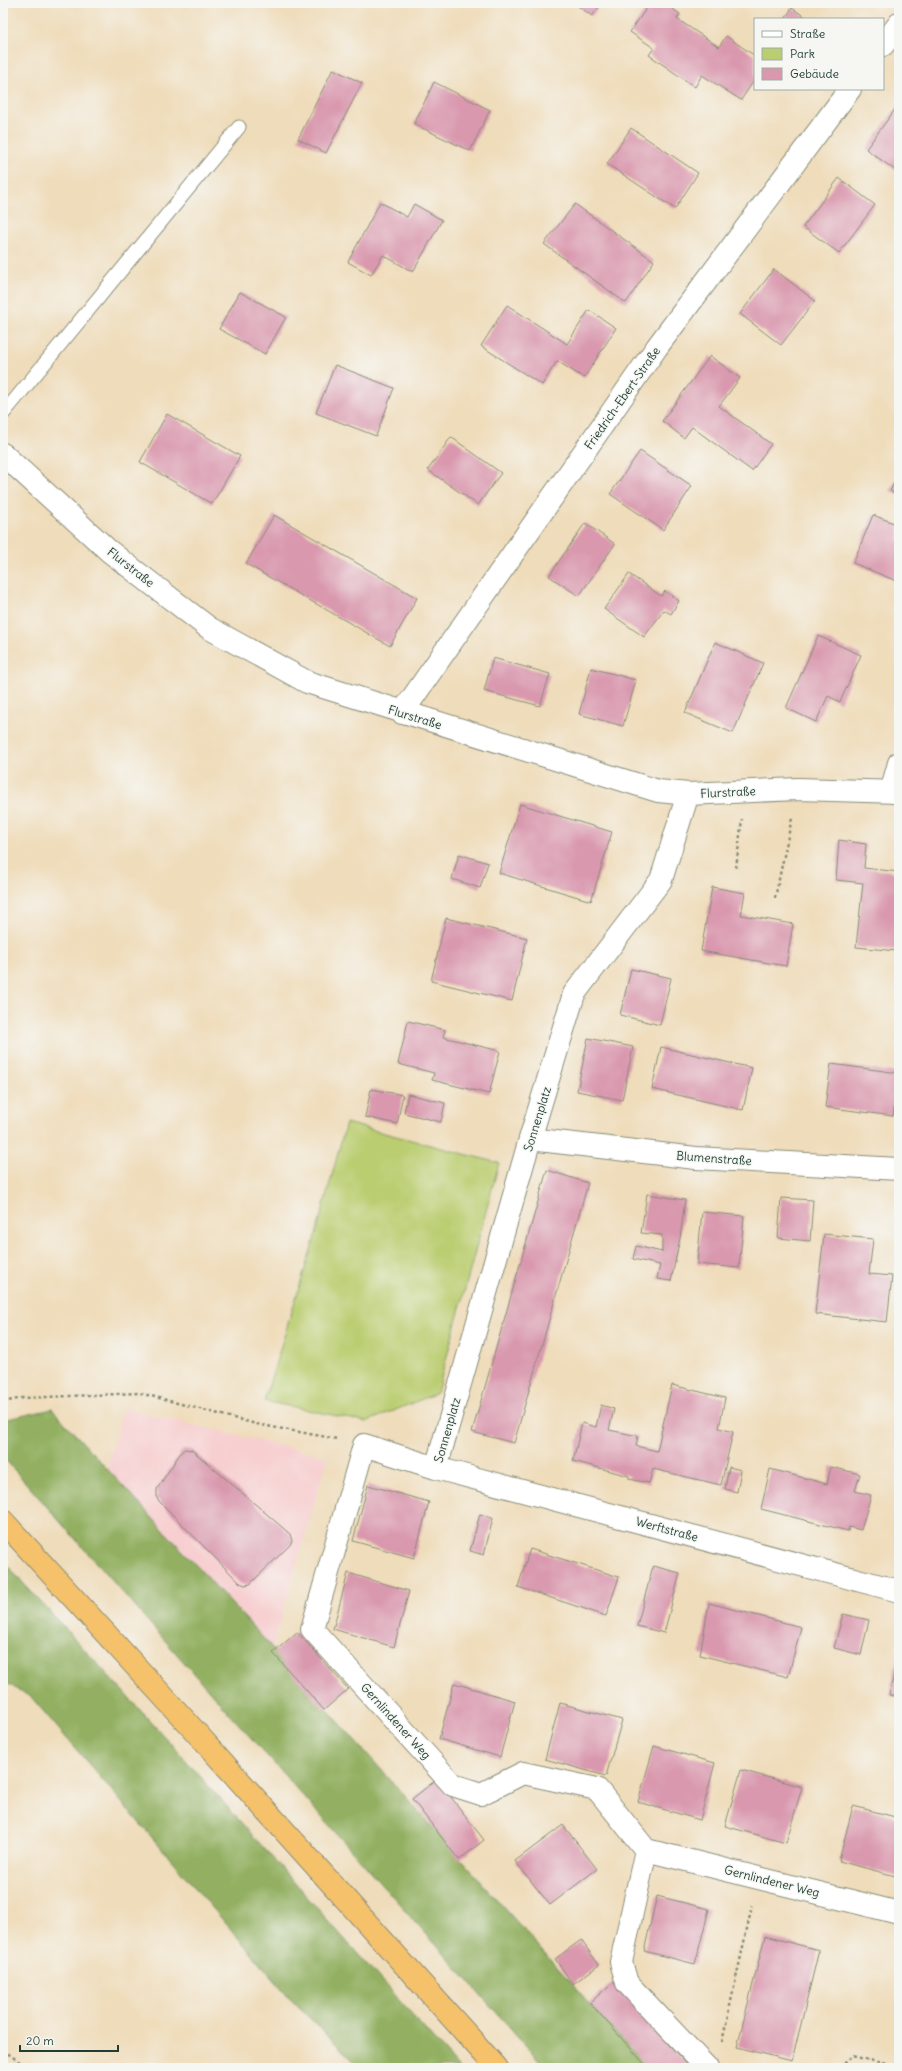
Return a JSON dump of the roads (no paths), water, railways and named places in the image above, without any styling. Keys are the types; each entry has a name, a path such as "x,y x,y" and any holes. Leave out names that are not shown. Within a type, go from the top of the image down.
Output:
{"highway":[{"path":"3,1521 193,1729 497,2068"}],"street":[{"path":"884,44 899,24"},
{"name":"Friedrich-Ebert-Straße","path":"402,713 657,347 849,90"},
{"name":"Flurstraße","path":"3,454 109,551 208,628 307,682 402,713 658,791 688,794 798,789 895,792"},
{"path":"895,792 899,763"},
{"name":"Sonnenplatz","path":"436,1468 530,1139 574,994 661,880 688,794"},
{"name":"Blumenstraße","path":"530,1139 696,1158 899,1169"},
{"name":"Werftstraße","path":"364,1445 436,1468 899,1591"},
{"name":"Gernlindener Weg","path":"364,1445 312,1629 453,1785 481,1794 523,1773 597,1789 646,1850 899,1913"},
{"path":"646,1850 621,1962 627,1983 707,2068"}],"lane":[{"path":"3,414 239,127"}]}
